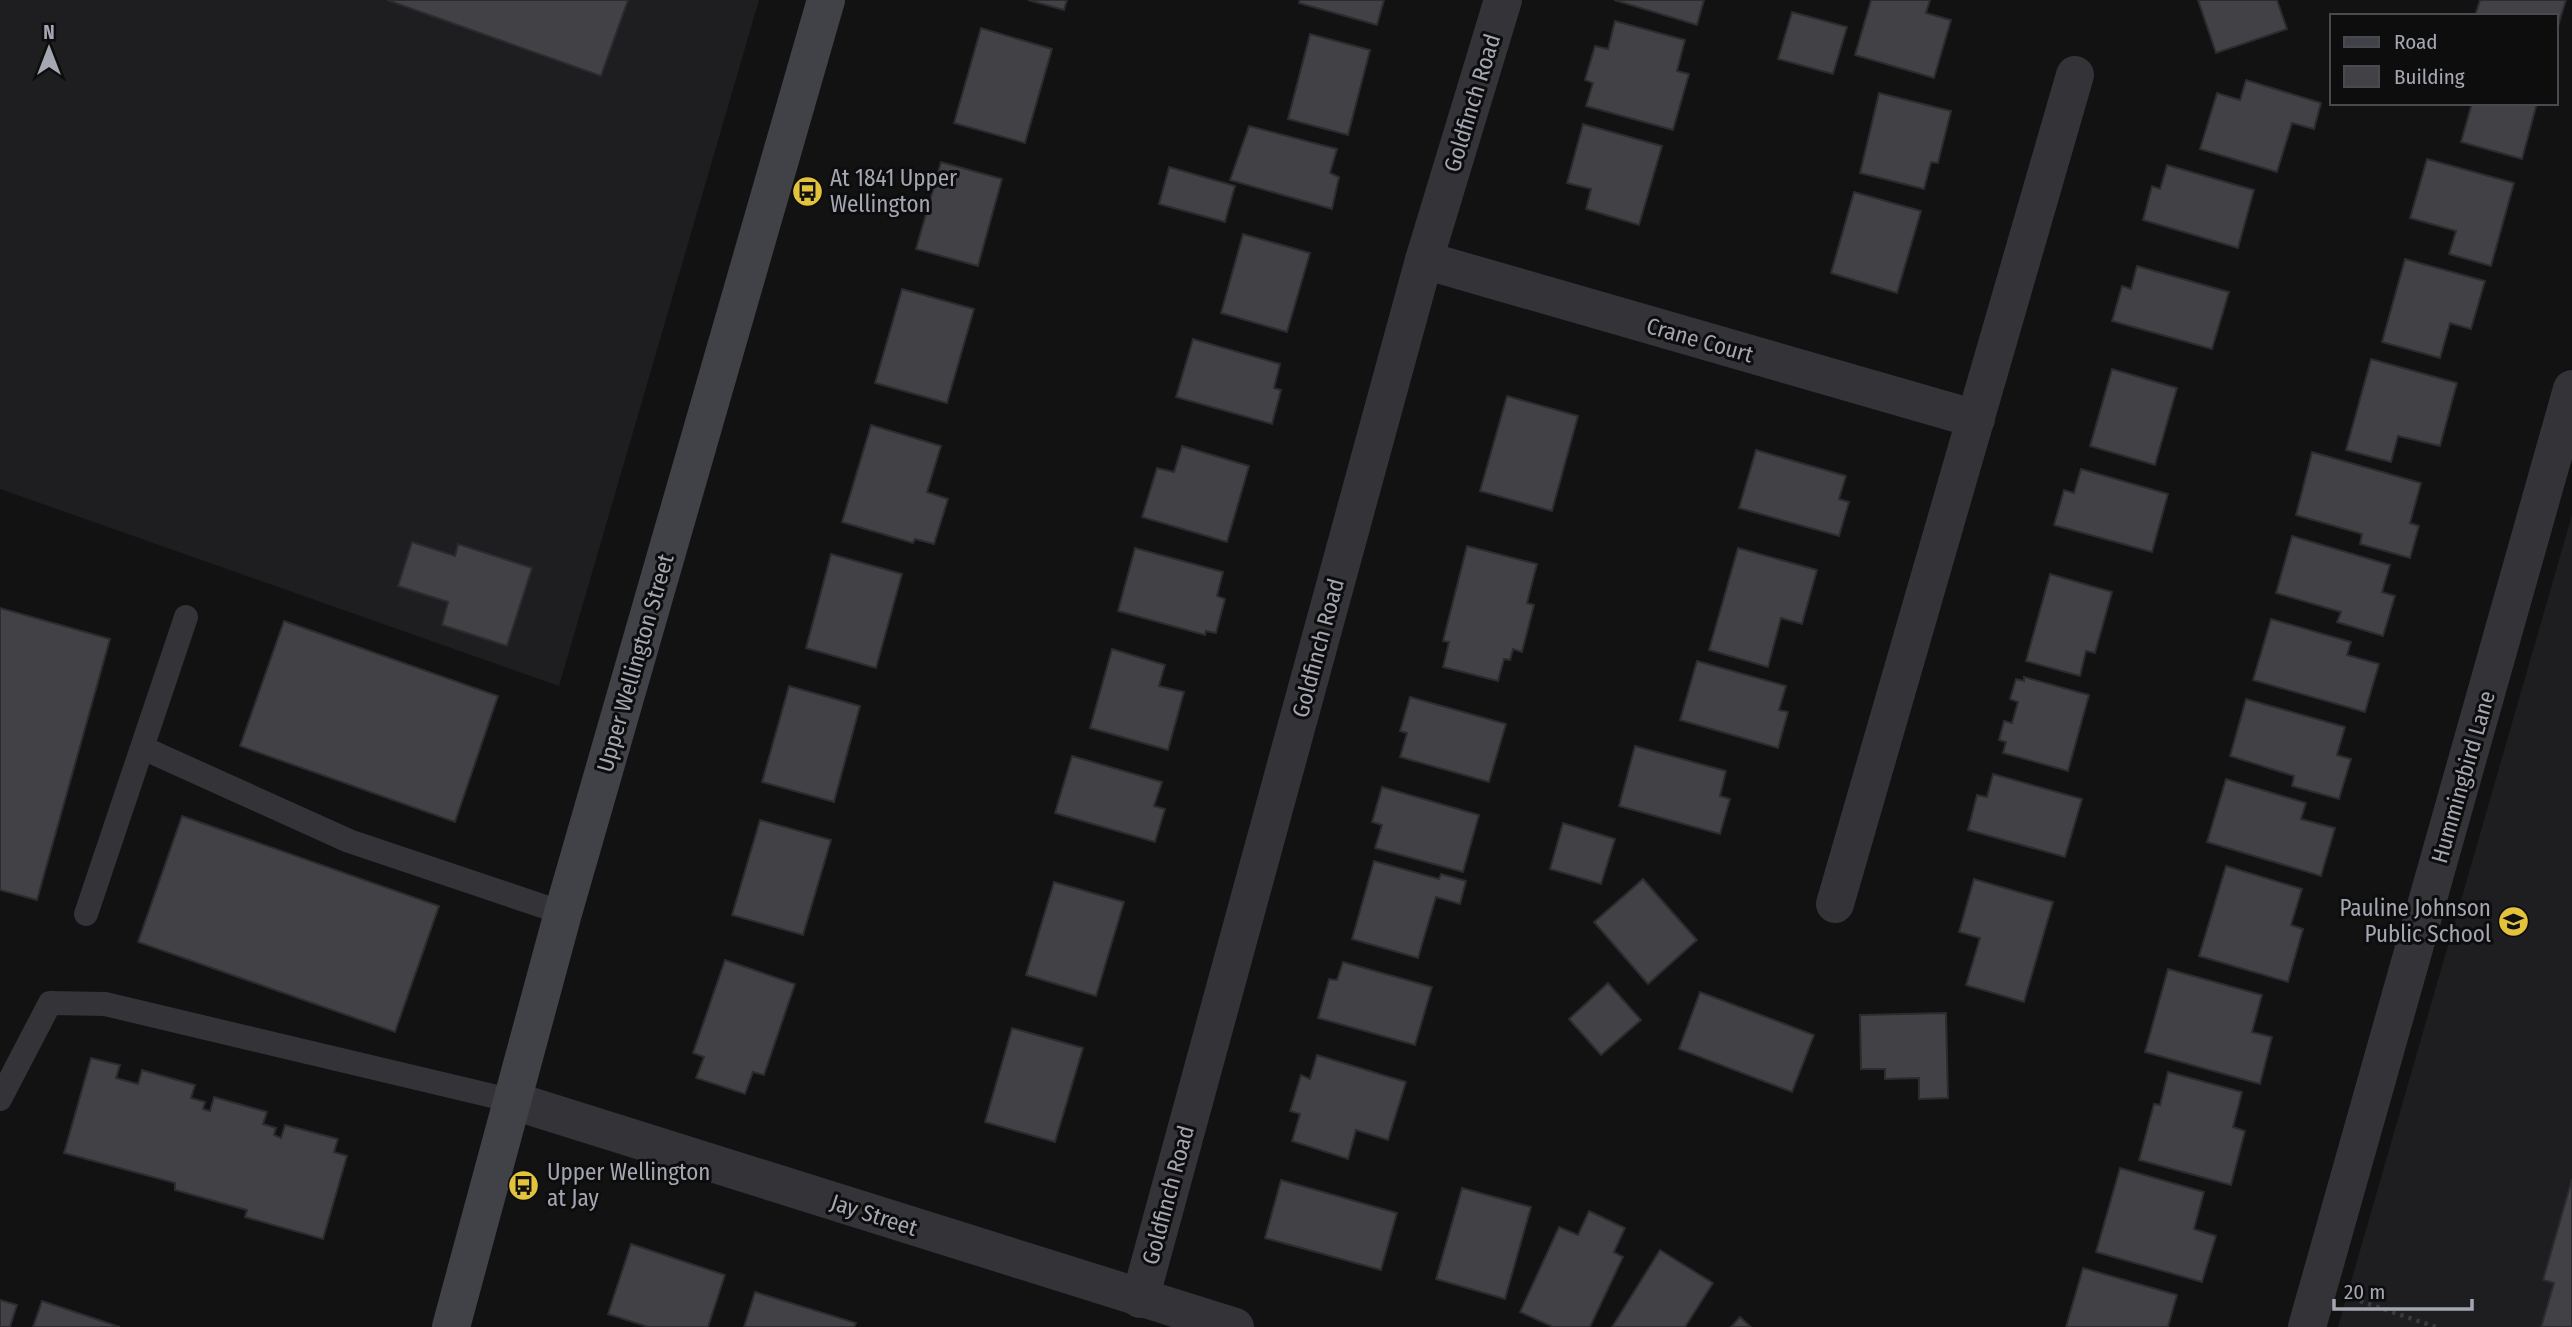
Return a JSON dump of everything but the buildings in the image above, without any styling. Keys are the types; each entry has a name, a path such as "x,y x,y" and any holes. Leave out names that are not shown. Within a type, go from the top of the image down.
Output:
{"main road":[{"name":"Upper Wellington Street","path":"451,1327 563,913 825,0"}],"street":[{"name":"Goldfinch Road","path":"1140,1298 1424,260 1503,0"},
{"path":"1835,904 2075,75"},
{"name":"Crane Court","path":"1424,260 1976,419"},
{"name":"Hummingbird Lane","path":"2307,1327 2572,389"},
{"name":"Jay Street","path":"514,1101 1235,1327"}],"lane":[{"path":"86,914 186,617"},
{"path":"143,748 349,841 563,913"},
{"path":"0,1099 50,1003 105,1004 514,1101"}],"path":[{"path":"2319,1288 2436,1327"}],"shaded area":[{"path":"0,0 759,0 559,686 0,489"},
{"name":"Pauline Johnson Public School","path":"2572,515 2572,1327 2338,1327"}],"place":[{"name":"At 1841 Upper Wellington","path":"807,191"},
{"name":"Pauline Johnson Public School","path":"2514,921"},
{"name":"Upper Wellington at Jay","path":"524,1185"}]}
